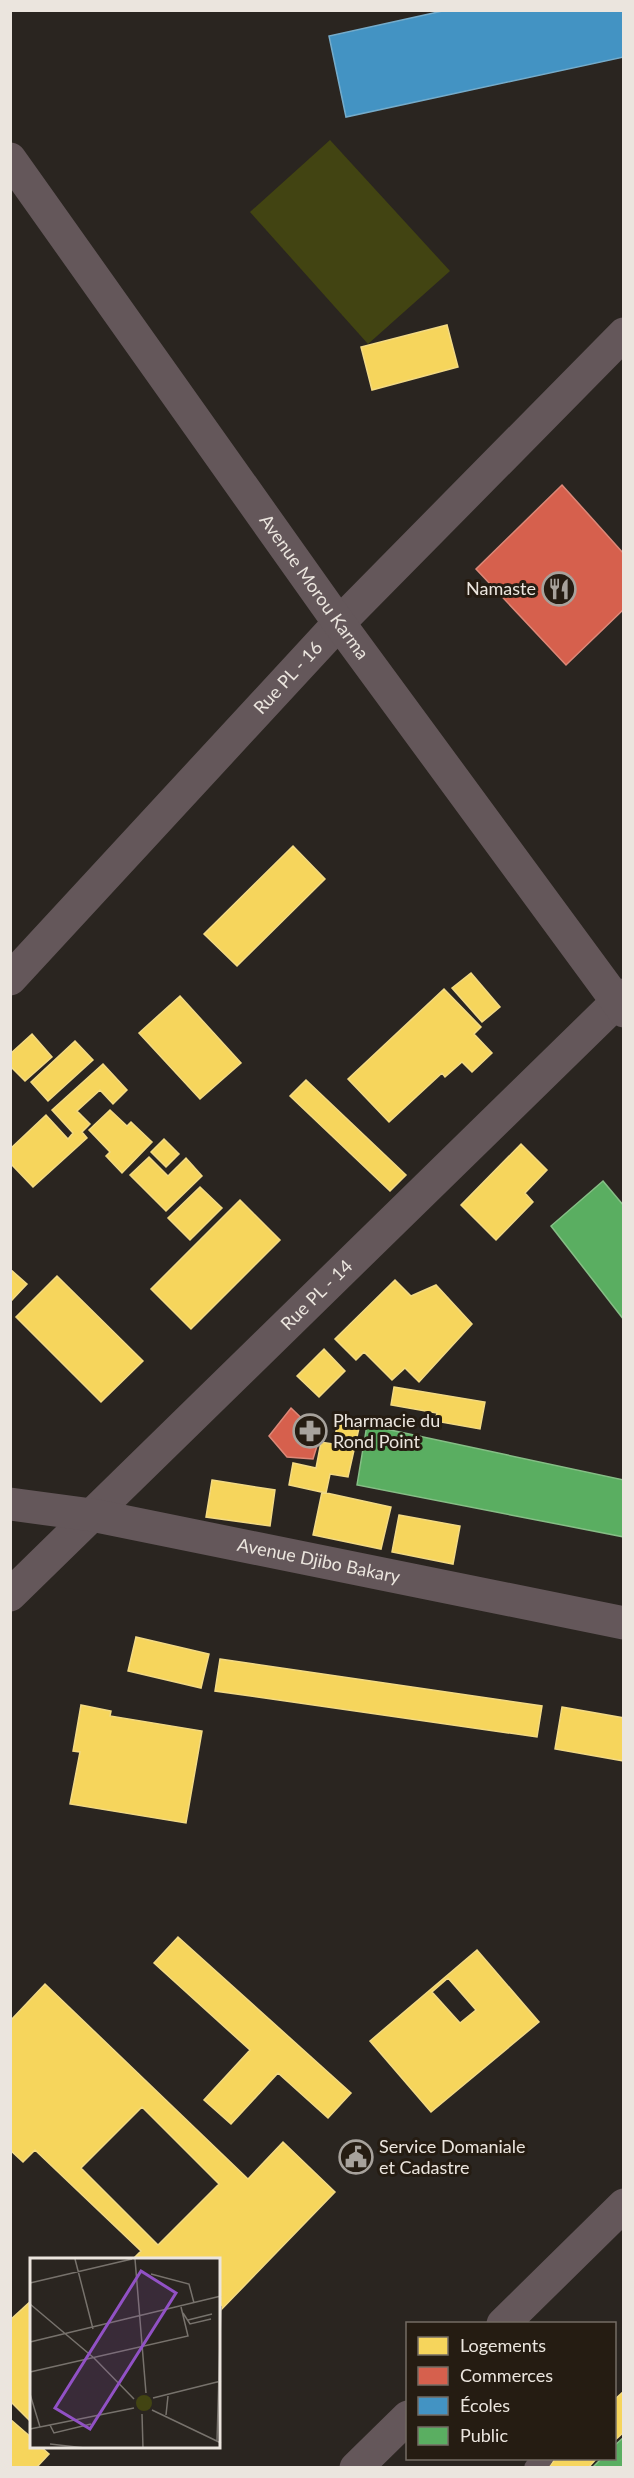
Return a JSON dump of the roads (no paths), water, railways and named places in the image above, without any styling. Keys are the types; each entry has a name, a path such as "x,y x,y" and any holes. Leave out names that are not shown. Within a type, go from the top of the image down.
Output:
{"street":[{"name":"Avenue Morou Karma","path":"10,159 339,622 621,1002"},
{"name":"Rue PL - 16","path":"10,979 339,622 624,334"},
{"name":"Rue PL - 14","path":"10,1595 621,1002"},
{"name":"Avenue Djibo Bakary","path":"10,1504 92,1515 624,1623"},
{"path":"505,2322 624,2205"},
{"path":"356,2468 406,2419"}],"place":[{"name":"Namaste","path":"559,589"},
{"name":"Pharmacie du Rond Point","path":"310,1431"},
{"name":"Service Domaniale et Cadastre","path":"356,2157"}]}
